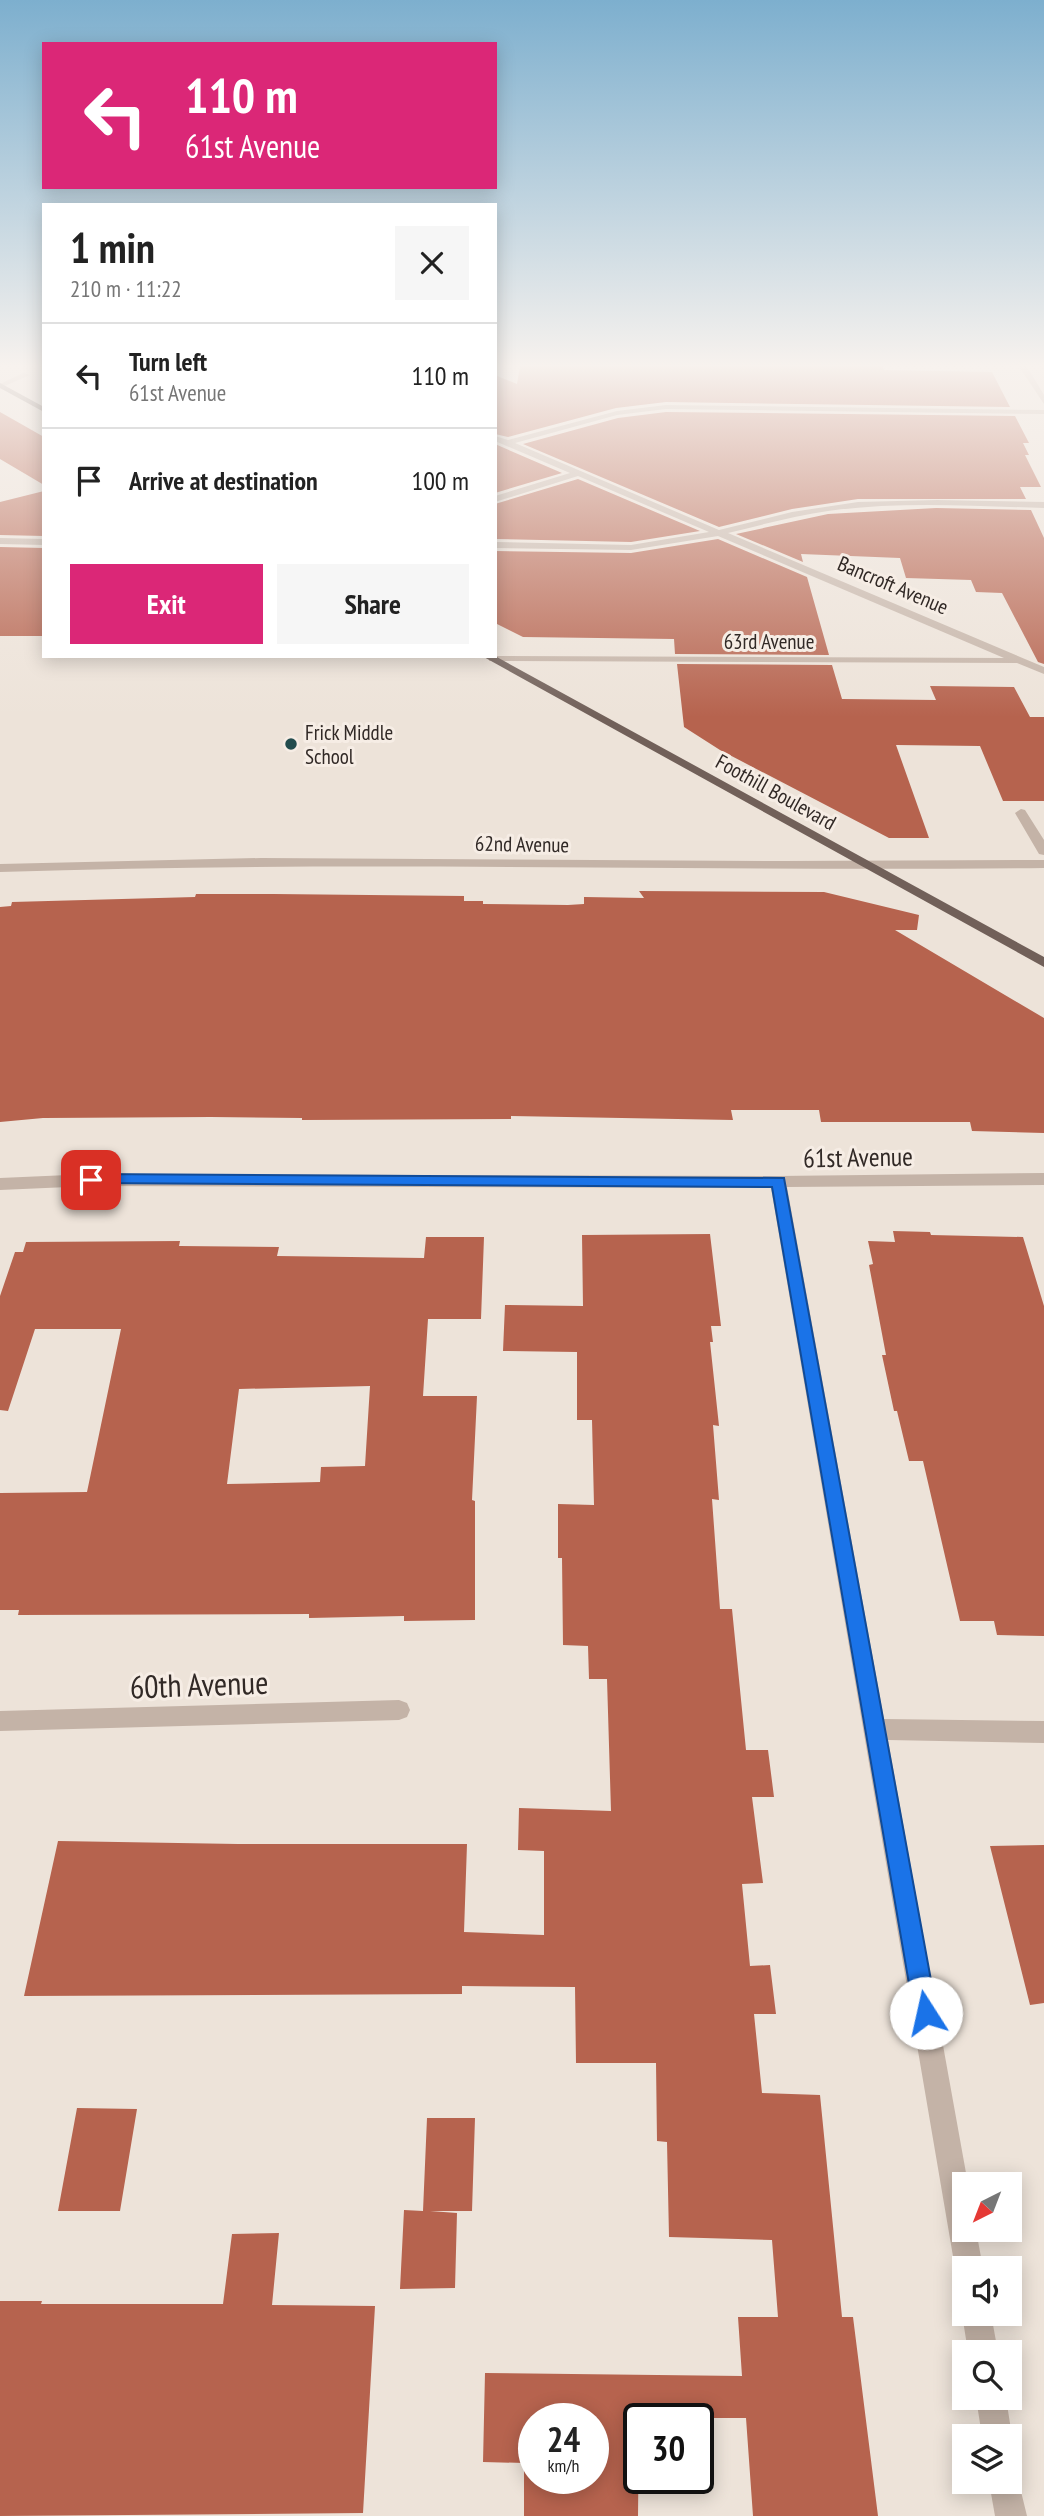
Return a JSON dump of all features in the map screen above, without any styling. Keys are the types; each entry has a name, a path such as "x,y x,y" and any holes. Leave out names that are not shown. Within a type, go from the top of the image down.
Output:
{"main road":[{"name":"Foothill Boulevard","path":"490,658 1044,964"}],"street":[{"path":"497,498 549,482"},
{"name":"Bancroft Avenue","path":"601,482 1044,671"},
{"path":"497,545 627,549 677,542 803,513 866,504 922,502 1044,505"},
{"path":"0,541 42,542"},
{"name":"63rd Avenue","path":"490,658 1044,661"},
{"path":"1021,813 1044,851"},
{"name":"62nd Avenue","path":"0,868 145,861 870,867 1044,864"},
{"name":"61st Avenue","path":"0,1184 91,1180 778,1182 1044,1179"},
{"path":"778,1182 967,2256"},
{"name":"60th Avenue","path":"0,1721 399,1710"},
{"path":"876,1729 1044,1732"},
{"path":"1007,2494 1011,2516"}],"building":[{"path":"497,482 530,482 497,492"},
{"path":"567,482 586,482 700,531 631,542 497,539 497,503"},
{"path":"614,482 1039,482 1041,487 1020,487 1026,499 858,499 792,509 719,527"},
{"path":"42,492 42,536 0,535 0,502"},
{"path":"936,508 1031,510 1044,538 1044,664 1038,662 1002,593 976,592 971,580 906,578 900,558 801,554 803,562 736,534 828,514"},
{"path":"718,539 807,577 829,655 675,654 674,639 523,637 497,624 497,551 631,553"},
{"path":"0,547 42,548 42,636 0,636"},
{"path":"677,664 832,665 842,699 936,700 930,686 1014,687 1030,717 1044,717 1044,801 1003,801 980,746 896,745 929,838 889,838 720,750 684,727"},
{"path":"639,891 824,892 919,915 917,930 895,930 1044,1018 1044,1133 972,1131 970,1122 821,1122 819,1110 731,1110 733,1120 511,1116 511,1119 302,1120 211,1117 43,1118 0,1122 0,907 11,906 12,902 195,897 196,894 274,894 464,896 464,901 483,901 483,904 568,905 584,904 584,897 644,898"},
{"path":"893,1231 930,1232 931,1235 1023,1237 1044,1306 1044,1636 997,1635 994,1621 960,1621 923,1461 909,1461 897,1411 894,1411 882,1355 886,1355 869,1265 873,1264 868,1241 895,1242"},
{"path":"710,1234 721,1326 711,1326 713,1342 710,1342 719,1426 713,1425 719,1500 712,1499 720,1609 732,1609 746,1750 768,1750 774,1797 752,1797 763,1883 742,1884 750,1966 770,1965 776,2014 754,2014 762,2093 820,2095 842,2317 853,2317 878,2516 753,2516 746,2418 714,2418 714,2403 623,2403 623,2494 638,2494 638,2516 524,2516 524,2494 609,2494 609,2403 518,2403 518,2463 483,2462 485,2373 742,2376 738,2317 778,2317 772,2240 669,2237 667,2142 657,2141 656,2063 576,2063 575,1987 462,1986 462,1994 24,1996 58,1841 467,1844 464,1932 544,1935 544,1851 518,1850 519,1808 611,1811 607,1679 589,1679 588,1646 563,1645 562,1558 558,1558 558,1504 594,1505 592,1420 577,1420 577,1352 503,1351 505,1305 583,1306 582,1235"},
{"path":"426,1237 484,1237 481,1319 428,1319 423,1396 477,1396 472,1500 475,1501 475,1620 404,1621 404,1616 309,1618 309,1614 18,1615 19,1610 0,1610 0,1493 87,1492 121,1329 35,1329 8,1411 0,1410 0,1296 15,1252 23,1252 26,1242 180,1241 179,1246 279,1247 277,1256 424,1258","holes":["370,1386 365,1466 321,1467 320,1482 227,1484 239,1389"]},
{"path":"1044,1845 1044,2003 1030,2005 990,1846"},
{"path":"77,2108 137,2109 120,2211 58,2211"},
{"path":"427,2118 475,2118 472,2211 430,2211 457,2213 455,2288 400,2289 404,2210 423,2211"},
{"path":"279,2233 272,2305 375,2306 363,2513 0,2516 0,2301 42,2301 41,2304 223,2304 232,2234"}],"place":[{"name":"Frick Middle School","path":"291,744"}],"route":[{"path":"91,1180 778,1182 926,2013"}]}
